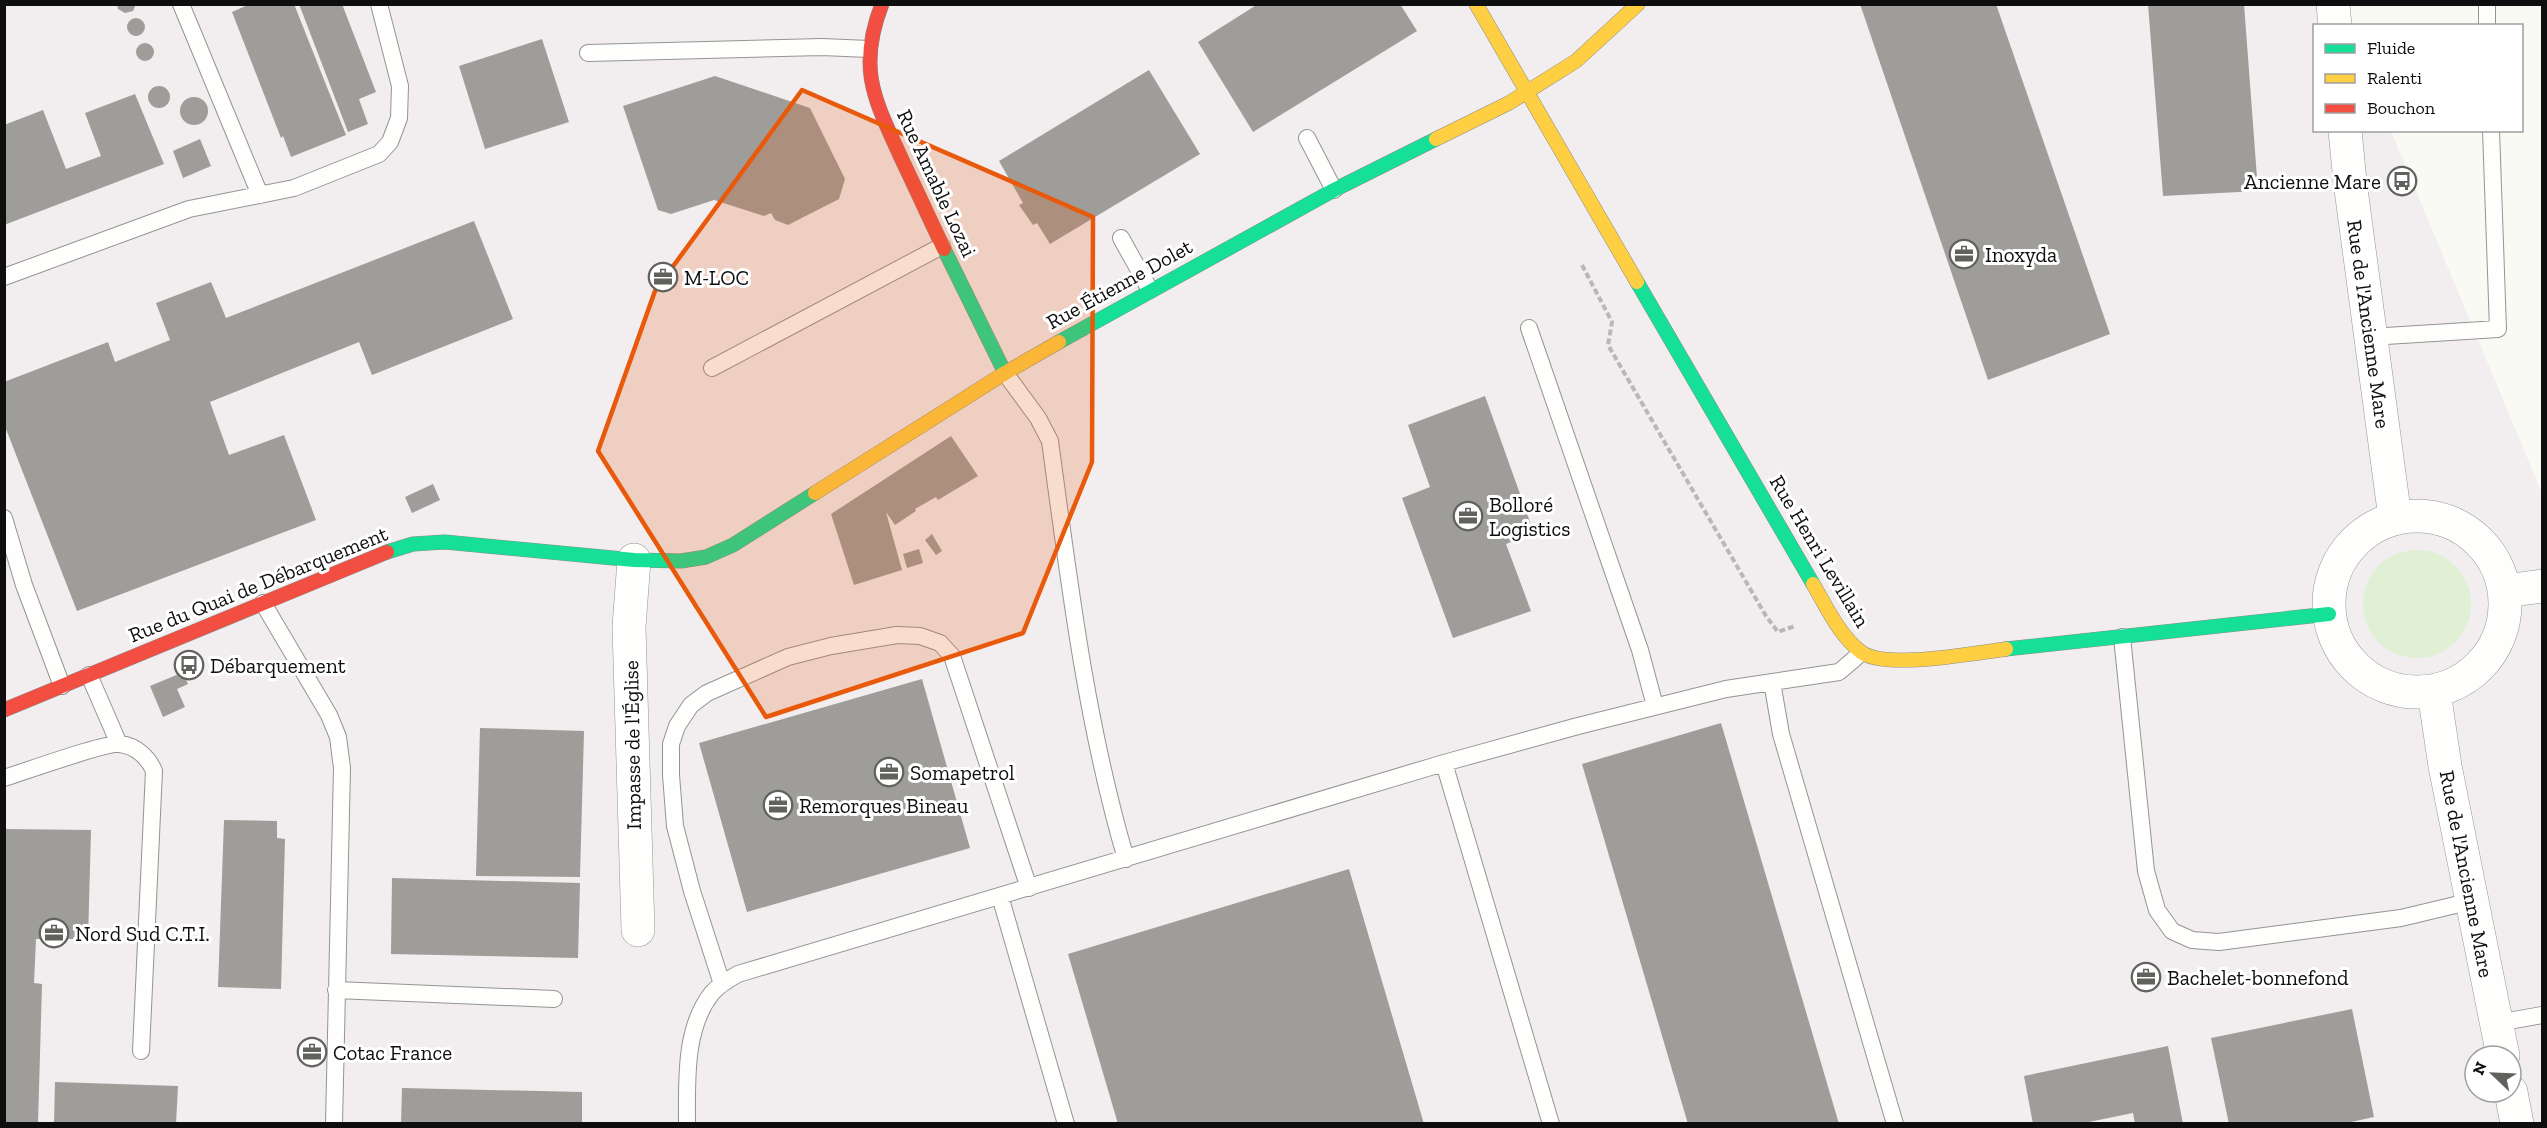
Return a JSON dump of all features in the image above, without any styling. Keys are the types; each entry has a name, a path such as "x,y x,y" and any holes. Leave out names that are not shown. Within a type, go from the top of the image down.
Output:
{"street":[{"name":"Rue Amable Lozai","path":"882,4 868,49 869,75 874,98 942,246 1005,373"},
{"name":"Rue Henri Levillain","path":"1476,4 1830,614 1841,632 1860,654 1875,660 1896,662 2329,614"},
{"name":"Rue Étienne Dolet","path":"621,558 681,561 706,557 733,545 1005,373 1150,290 1334,190 1509,103 1576,61 1621,11 1638,4"},
{"path":"2333,4 2335,24"},
{"name":"Rue de l'Ancienne Mare","path":"2345,132 2394,518"},
{"path":"2394,518 2444,519 2466,530 2484,546 2498,567 2505,591 2505,613 2500,635 2490,655 2474,672 2455,684 2434,692 2413,693 2392,690 2365,676 2343,653 2333,634 2329,614 2330,588 2338,564 2359,538 2372,528 2394,518"},
{"name":"Rue du Quai de Débarquement","path":"4,710 378,554 413,544 445,542 621,558"},
{"name":"Impasse de l'Église","path":"621,558 629,627 638,930"},
{"path":"2505,591 2542,586"},
{"name":"Rue de l'Ancienne Mare","path":"2434,692 2445,766 2501,1044"},
{"path":"2513,1104 2517,1124"}],"lane":[{"path":"4,277 189,209 294,188 379,154 390,142 399,118 400,86 379,4"},
{"path":"2487,4 2487,24"},
{"path":"188,6 260,195"},
{"path":"588,53 822,47 868,49"},
{"path":"2370,337 2498,329 2491,132"},
{"path":"1307,138 1334,190"},
{"path":"1120,238 1150,290"},
{"path":"712,368 942,246"},
{"path":"1529,328 1640,650 1654,706"},
{"path":"1005,373 1038,418 1050,441 1075,628 1110,806 1126,859"},
{"path":"4,518 24,585 62,686"},
{"path":"263,603 318,694 338,736 342,788 334,1124"},
{"path":"722,984 692,891 675,826 670,775 671,744 677,726 691,705 707,693 788,657 831,646 897,635 920,636 940,643 952,656 1029,888"},
{"path":"2122,637 2146,871 2157,910 2172,931 2192,940 2219,942 2401,918 2472,901"},
{"path":"687,1124 691,1045 698,1018 712,993 738,974 1444,763 1726,688 1839,672 1860,654"},
{"path":"89,675 118,744"},
{"path":"1772,682 1781,734 1894,1124"},
{"path":"4,778 118,744 139,751 150,761 154,771 141,1051"},
{"path":"1444,763 1551,1124"},
{"path":"1000,896 1065,1124"},
{"path":"336,990 554,999"},
{"path":"2497,1023 2542,1015"}],"path":[{"path":"1579,259 1612,322 1608,345 1766,616 1778,632 1830,614"}],"highlighted area":[{"path":"802,90 1093,217 1092,462 1023,633 766,717 598,451 655,291"}],"shaded area":[{"path":"5,5 2338,5 2347,24 2313,24 2313,132 2391,132 2542,493 2542,1123 5,1124"}],"green space":[{"path":"2417,550 2438,554 2455,566 2467,583 2471,604 2467,625 2455,642 2438,654 2417,658 2396,654 2379,642 2367,625 2363,604 2367,583 2379,566 2396,554"}],"building":[{"path":"117,4 136,4 133,11 125,13 118,9"},
{"path":"250,4 294,4 346,135 291,157 283,136 281,138 232,12"},
{"path":"299,4 342,4 376,92 359,99 368,124 348,132"},
{"path":"1258,4 1400,4 1417,31 1253,132 1198,42"},
{"path":"1860,4 1996,4 2110,334 1988,380"},
{"path":"2148,4 2244,4 2258,191 2163,196"},
{"path":"136,18 142,21 145,27 142,33 136,36 130,33 127,27 130,21"},
{"path":"542,39 569,122 485,149 459,66"},
{"path":"141,43 149,43 154,48 152,59 141,61 136,56 136,48"},
{"path":"1149,70 1200,154 1050,244 1037,223 1033,225 1019,205 1023,203 999,161"},
{"path":"715,76 810,108 845,179 839,199 788,225 775,220 771,213 764,216 714,200 671,214 658,210 623,106"},
{"path":"159,86 167,89 170,97 167,105 159,108 151,105 148,97 151,89"},
{"path":"135,94 164,164 4,225 4,125 43,110 66,169 101,156 85,113"},
{"path":"194,97 204,101 208,111 204,121 194,125 184,121 180,111 184,101"},
{"path":"200,139 211,166 183,178 173,151"},
{"path":"474,221 513,319 372,375 359,342 210,402 229,455 284,435 316,520 77,611 4,424 4,382 108,342 115,362 170,340 156,303 211,282 226,318"},
{"name":"Bolloré Logistics","path":"1485,396 1534,533 1506,544 1531,611 1453,638 1402,498 1430,487 1408,425"},
{"path":"951,436 978,476 938,500 936,497 915,509 916,511 895,525 886,512 902,570 854,585 831,514"},
{"path":"433,484 440,500 412,513 405,497"},
{"path":"932,534 942,551 936,555 925,540"},
{"path":"919,549 923,563 907,568 903,554"},
{"path":"191,669 193,674 185,677 188,684 177,689 185,707 163,717 150,686"},
{"path":"922,679 970,848 747,912 699,743"},
{"path":"1721,723 1839,1124 1688,1124 1582,764"},
{"path":"480,728 584,731 580,877 476,876"},
{"path":"224,820 277,821 277,838 285,839 281,989 218,987"},
{"path":"4,829 91,830 88,939 36,939 34,983 42,984 38,1124 4,1124"},
{"path":"1349,869 1424,1124 1118,1124 1068,954"},
{"path":"392,878 580,883 578,958 391,954"},
{"path":"2352,1009 2374,1117 2342,1124 2229,1124 2211,1038"},
{"path":"2168,1046 2183,1124 2135,1124 2133,1113 2079,1124 2033,1124 2024,1076"},
{"path":"55,1082 178,1086 176,1124 54,1124"},
{"path":"402,1088 582,1092 582,1124 401,1124"}],"traffic: fast":[{"path":"1059,342 1334,190 1436,139"},
{"path":"944,249 1005,373"},
{"path":"1637,282 1813,584"},
{"path":"387,552 413,544 445,542 634,560 681,561 706,557 733,545 815,493"},
{"path":"2006,649 2329,614"}],"traffic: slow":[{"path":"1476,4 1637,282"},
{"path":"1436,139 1509,103 1576,61 1638,4"},
{"path":"815,493 1005,373 1059,342"},
{"path":"1813,584 1846,638 1861,652 1873,657 1889,660 1931,659 2006,649"}],"traffic: jam":[{"path":"882,4 874,28 871,49 870,68 873,86 885,121 944,249"},
{"path":"4,710 387,552"}],"place":[{"name":"Ancienne Mare","path":"2402,181"},
{"name":"Inoxyda","path":"1964,254"},
{"name":"M-LOC","path":"663,277"},
{"name":"Bolloré Logistics","path":"1468,516"},
{"name":"Débarquement","path":"189,665"},
{"name":"Somapetrol","path":"889,772"},
{"name":"Remorques Bineau","path":"778,805"},
{"name":"Nord Sud C.T.I.","path":"54,933"},
{"name":"Bachelet-bonnefond","path":"2146,977"},
{"name":"Cotac France","path":"312,1052"}]}
